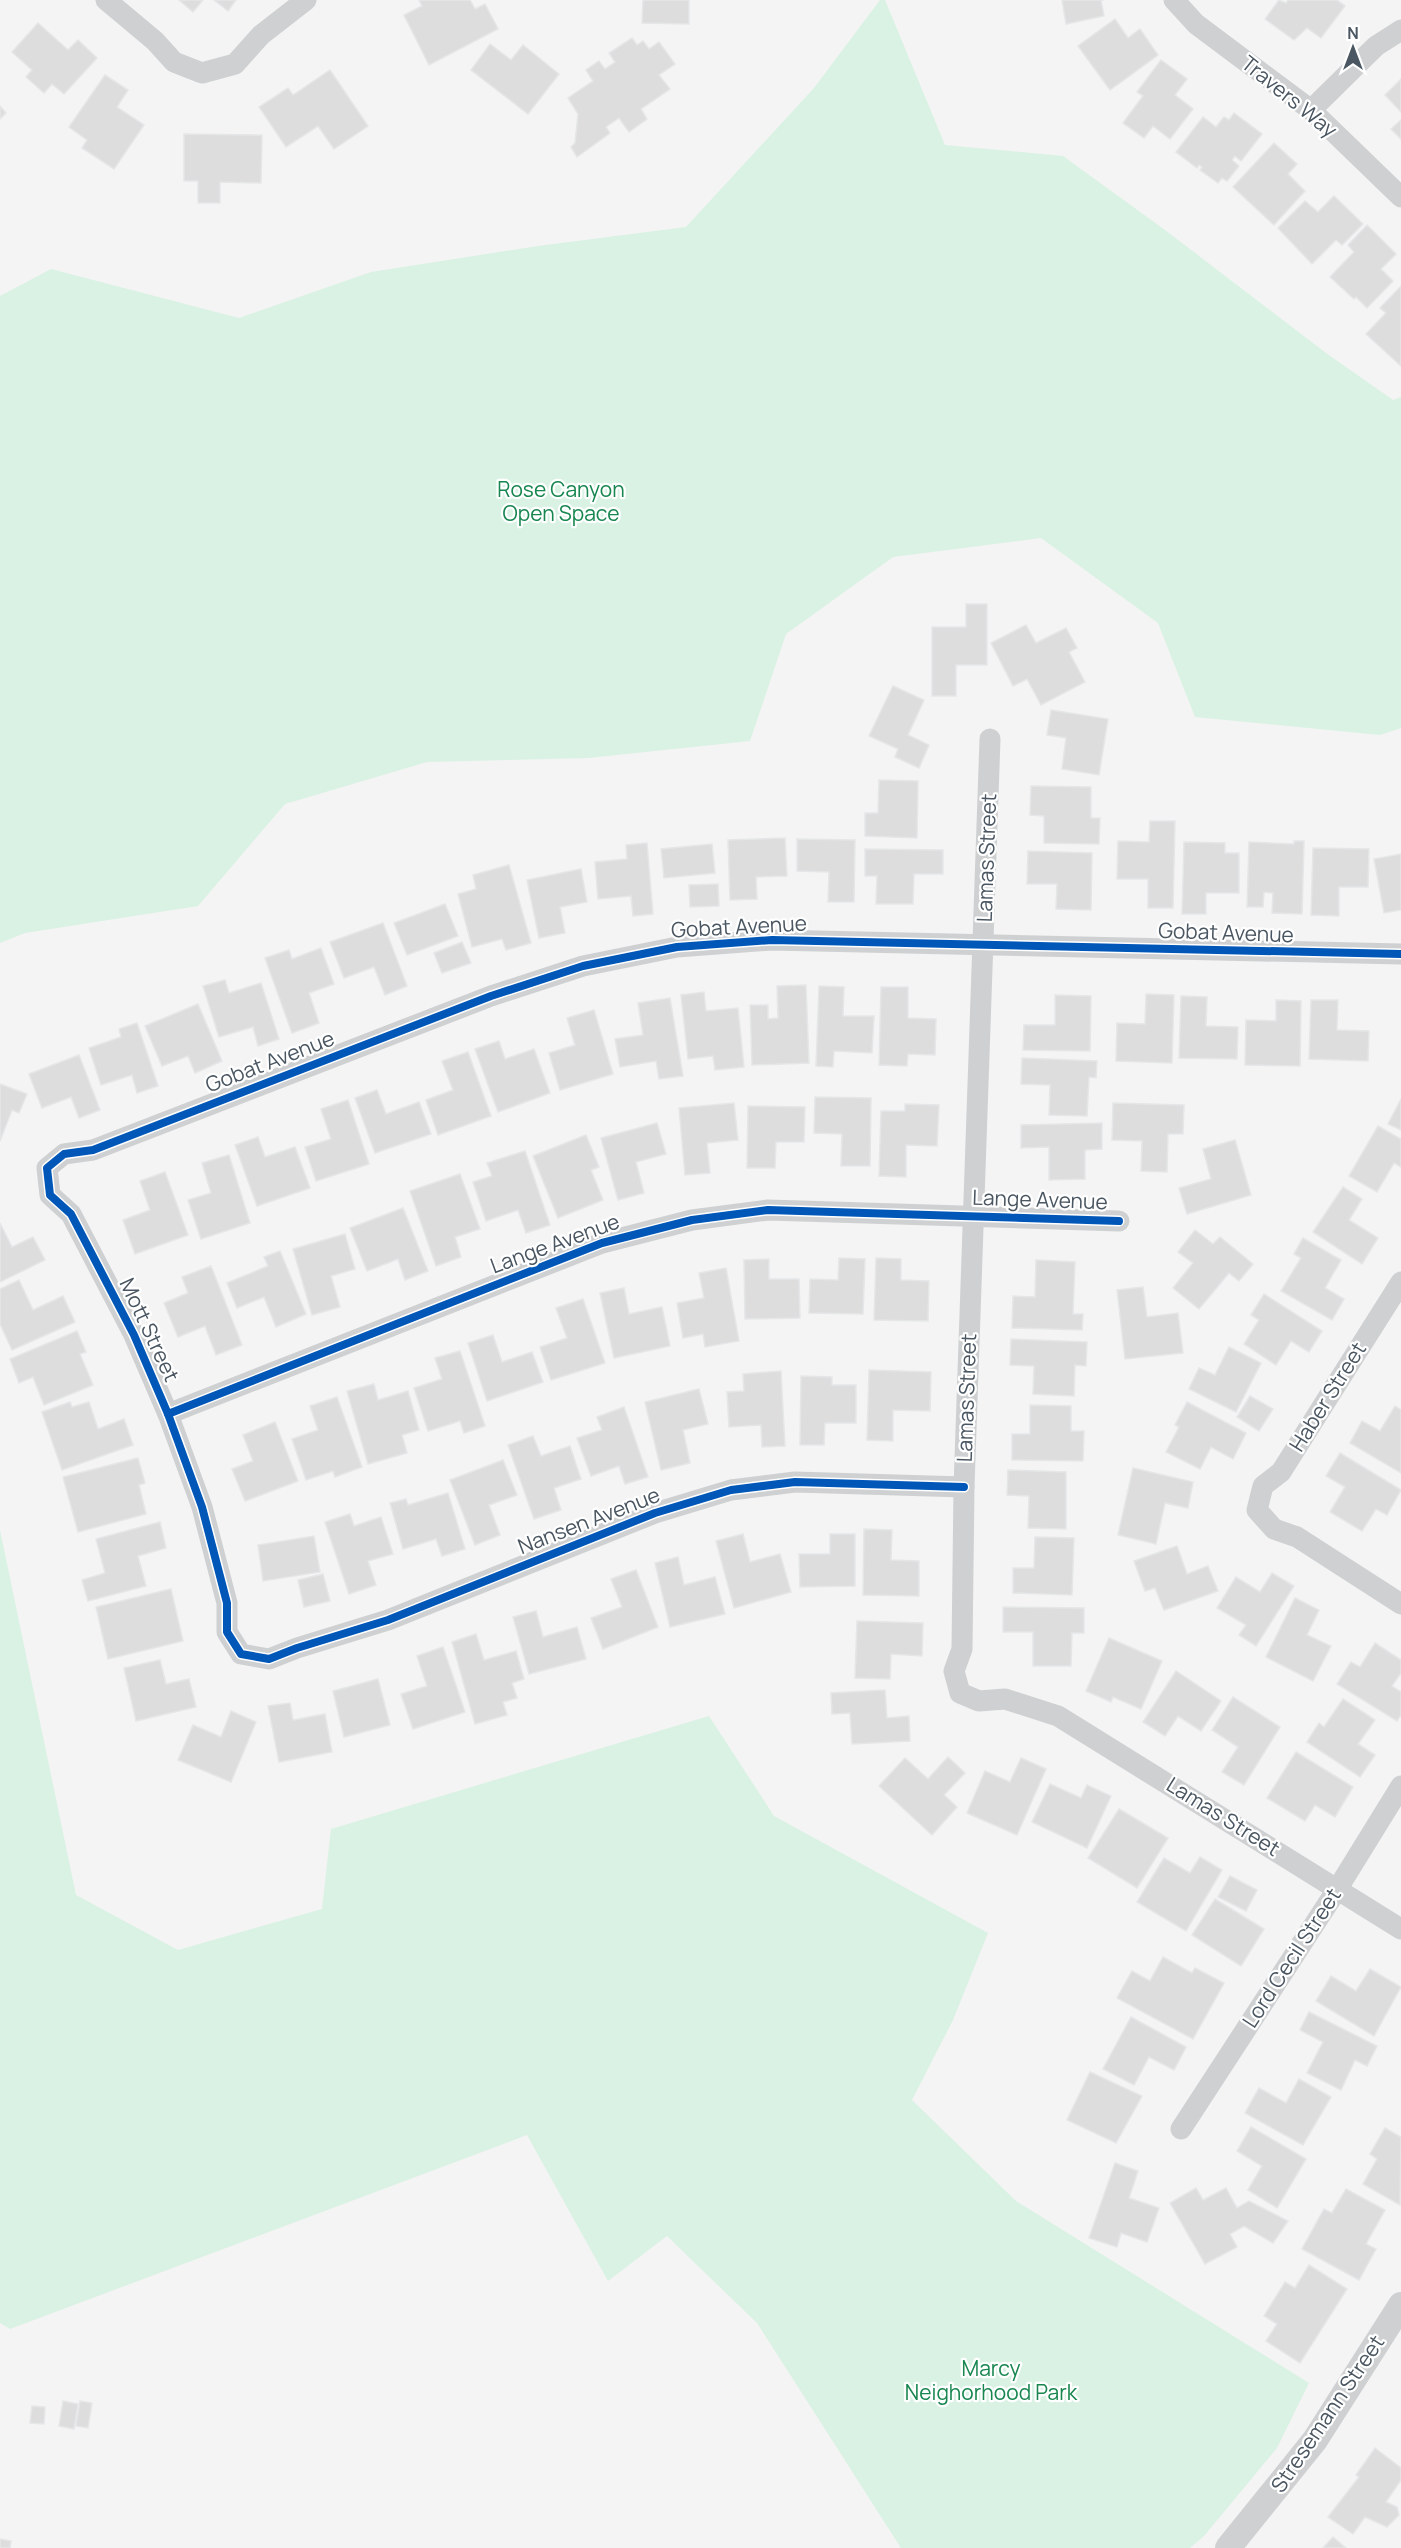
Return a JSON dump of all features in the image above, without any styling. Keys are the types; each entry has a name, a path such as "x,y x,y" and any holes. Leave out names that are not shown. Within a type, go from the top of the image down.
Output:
{"street":[{"path":"106,0 155,41 174,62 202,73 235,64 261,35 306,0"},
{"name":"Travers Way","path":"1174,0 1196,24 1311,110 1401,197"},
{"path":"1311,110 1376,46 1401,30"},
{"name":"Lamas Street","path":"990,739 964,1487 962,1649 954,1671 960,1693 979,1701 1005,1699 1058,1716 1401,1929"},
{"name":"Gobat Avenue","path":"47,1167 64,1154 93,1150 491,996 583,966 677,947 772,939 1401,954"},
{"name":"Mott Street","path":"47,1167 50,1194 71,1214 134,1335 168,1414 202,1507 227,1603 227,1632 241,1654"},
{"name":"Lange Avenue","path":"168,1414 602,1243 681,1223 768,1210 1119,1221"},
{"name":"Haber Street","path":"1401,1282 1281,1472 1263,1486 1257,1510 1274,1529 1297,1537 1401,1604"},
{"name":"Nansen Avenue","path":"241,1654 269,1659 388,1620 655,1513 731,1490 795,1482 964,1487"},
{"name":"Lord Cecil Street","path":"1181,2128 1338,1888 1401,1786"},
{"name":"Stresemann Street","path":"1228,2548 1315,2440 1401,2305"}],"green space":[{"name":"Rose Canyon Open Space","path":"880,0 885,0 945,145 1063,156 1165,230 1326,353 1393,400 1401,397 1401,728 1380,735 1195,717 1158,623 1041,538 893,557 786,634 750,741 588,758 427,762 285,804 198,906 25,933 0,943 0,296 51,269 239,318 371,272 538,246 686,227 814,88"},
{"name":"Marcy Neighorhood Park","path":"0,1530 76,1895 178,1950 322,1909 331,1829 709,1716 774,1816 988,1933 953,2020 912,2100 1016,2201 1309,2383 1277,2448 1204,2536 1190,2548 901,2548 757,2323 667,2236 608,2281 527,2135 10,2329 0,2323"}],"building":[{"path":"179,0 203,0 193,12"},
{"path":"214,0 236,0 228,11"},
{"path":"419,0 470,0 475,9 485,4 498,29 429,65 404,15 422,6"},
{"path":"643,0 689,0 689,24 642,23"},
{"path":"1062,0 1101,0 1104,16 1066,24"},
{"path":"1279,0 1286,3 1288,0 1337,0 1345,6 1321,38 1307,28 1294,40 1265,19"},
{"path":"1115,19 1128,38 1140,29 1158,55 1110,90 1078,46"},
{"path":"38,23 68,50 78,40 97,58 64,94 52,84 44,93 26,77 32,70 12,52"},
{"path":"632,38 637,45 643,41 649,49 659,42 675,64 659,75 670,89 641,109 647,119 629,132 619,118 606,127 610,133 577,157 571,147 575,143 578,114 568,98 593,81 586,70 599,61 605,69 615,62 609,53"},
{"path":"490,44 511,60 523,45 559,74 528,114 471,70"},
{"path":"1161,60 1187,79 1175,95 1193,109 1170,139 1153,126 1144,138 1123,123 1143,96 1137,92"},
{"path":"330,70 368,126 334,149 318,126 286,147 259,107 288,88 293,95"},
{"path":"105,75 128,90 117,107 144,125 114,169 82,148 87,140 69,127"},
{"path":"1401,79 1401,112 1385,95"},
{"path":"0,106 6,113 0,119"},
{"path":"1234,113 1262,134 1241,161 1235,156 1232,160 1239,166 1227,181 1222,178 1218,183 1200,170 1202,167 1199,165 1197,168 1176,152 1203,117 1216,127 1224,117 1229,120"},
{"path":"1401,120 1401,139 1391,129"},
{"path":"184,134 262,135 261,183 220,182 220,203 198,203 198,181 184,181"},
{"path":"1274,143 1297,164 1288,174 1305,191 1274,225 1233,187"},
{"path":"1334,196 1363,224 1342,245 1336,240 1312,264 1278,228 1305,201 1318,212"},
{"path":"1367,225 1396,254 1381,269 1393,281 1367,308 1330,277 1354,252 1348,245"},
{"path":"1401,286 1401,366 1366,334 1386,313 1380,308"},
{"path":"966,604 987,604 987,665 956,665 956,696 932,696 932,627 966,627"},
{"path":"1026,625 1036,643 1066,628 1077,648 1069,652 1085,682 1041,705 1027,679 1013,686 991,643"},
{"path":"893,686 924,700 908,735 929,745 919,768 895,757 898,749 869,736"},
{"path":"1051,710 1108,719 1099,775 1062,769 1066,738 1047,735"},
{"path":"879,780 918,781 917,838 865,836 865,813 878,813"},
{"path":"1031,786 1091,787 1091,818 1100,818 1099,844 1044,843 1044,816 1030,815"},
{"path":"1150,821 1175,821 1173,908 1148,908 1148,879 1117,879 1118,841 1149,842"},
{"path":"785,838 787,876 756,877 757,899 730,900 728,840"},
{"path":"797,839 855,840 854,902 828,902 829,872 797,871"},
{"path":"1294,841 1304,841 1302,914 1272,913 1273,893 1264,892 1263,907 1247,907 1249,842 1294,844"},
{"path":"1184,842 1225,843 1225,853 1239,853 1239,893 1206,893 1206,914 1182,914"},
{"path":"647,843 653,914 633,916 631,896 598,899 595,862 627,859 626,845"},
{"path":"712,844 715,873 664,878 661,849"},
{"path":"1313,848 1369,849 1368,887 1339,887 1339,916 1311,915"},
{"path":"865,849 943,850 943,874 914,874 913,904 876,904 877,876 865,876"},
{"path":"1028,851 1092,853 1091,910 1056,909 1057,884 1027,884"},
{"path":"1401,854 1401,910 1384,913 1374,859"},
{"path":"509,865 531,943 506,950 502,939 472,947 458,894 476,889 473,875"},
{"path":"581,869 587,902 560,907 565,933 539,938 527,880"},
{"path":"718,884 719,906 690,907 689,885"},
{"path":"445,904 458,936 407,955 394,923"},
{"path":"383,923 407,986 385,995 374,967 344,978 330,942"},
{"path":"462,942 471,963 442,973 434,953"},
{"path":"321,948 334,984 309,993 319,1023 292,1033 265,958 289,950 292,959"},
{"path":"225,980 229,993 261,983 279,1039 258,1046 253,1027 219,1037 203,986"},
{"path":"806,985 809,1063 752,1065 750,1005 768,1005 768,1019 778,1018 777,986"},
{"path":"819,986 844,987 843,1016 874,1016 872,1053 834,1051 833,1067 816,1066"},
{"path":"881,987 908,987 908,1018 936,1019 935,1055 908,1054 907,1066 879,1065"},
{"path":"704,992 706,1011 738,1008 744,1067 715,1070 713,1056 688,1059 681,995"},
{"path":"1146,994 1174,995 1172,1063 1116,1061 1117,1023 1145,1024"},
{"path":"1055,995 1091,996 1090,1051 1023,1050 1024,1025 1055,1025"},
{"path":"1181,996 1207,997 1206,1026 1238,1027 1237,1059 1179,1058"},
{"path":"670,998 683,1076 659,1079 656,1061 620,1067 615,1039 643,1035 638,1003"},
{"path":"1276,1000 1301,1001 1300,1066 1245,1065 1246,1020 1276,1021"},
{"path":"1311,1000 1338,1000 1337,1030 1369,1031 1368,1061 1309,1059"},
{"path":"198,1004 222,1061 195,1073 188,1056 162,1066 145,1026"},
{"path":"594,1010 613,1074 560,1090 549,1053 575,1045 567,1018"},
{"path":"137,1023 158,1086 137,1093 132,1075 101,1085 89,1048 121,1037 119,1029"},
{"path":"499,1041 505,1059 534,1049 550,1093 498,1112 475,1049"},
{"path":"468,1052 491,1116 438,1135 426,1100 453,1090 442,1061"},
{"path":"79,1055 100,1110 79,1118 71,1097 42,1108 29,1074"},
{"path":"1022,1058 1097,1061 1096,1078 1089,1077 1087,1116 1049,1115 1050,1085 1021,1084"},
{"path":"0,1084 27,1094 19,1113 12,1110 0,1141"},
{"path":"377,1090 386,1114 419,1102 431,1134 375,1153 355,1098"},
{"path":"815,1097 871,1098 870,1166 841,1166 842,1134 814,1133"},
{"path":"1401,1099 1401,1130 1388,1124"},
{"path":"348,1100 369,1164 316,1181 305,1147 331,1139 321,1109"},
{"path":"734,1103 738,1140 707,1143 710,1173 685,1175 679,1108"},
{"path":"1113,1103 1184,1105 1183,1134 1168,1134 1167,1172 1141,1171 1142,1141 1112,1140"},
{"path":"905,1104 939,1105 937,1146 906,1145 906,1177 879,1176 881,1111 905,1111"},
{"path":"748,1106 805,1107 804,1142 776,1142 775,1168 747,1168"},
{"path":"657,1123 666,1154 636,1162 644,1193 618,1200 601,1138"},
{"path":"1102,1123 1102,1149 1085,1150 1085,1179 1049,1180 1049,1147 1021,1148 1021,1125"},
{"path":"1378,1126 1401,1139 1401,1167 1394,1163 1377,1192 1349,1176"},
{"path":"586,1135 599,1167 591,1170 603,1200 558,1218 533,1156"},
{"path":"258,1137 265,1157 295,1147 310,1188 257,1206 235,1145"},
{"path":"1235,1140 1251,1195 1187,1214 1179,1188 1211,1179 1203,1149"},
{"path":"525,1151 550,1225 526,1233 518,1210 486,1221 473,1182 492,1176 487,1163"},
{"path":"229,1155 250,1223 201,1239 188,1200 211,1193 202,1163"},
{"path":"165,1172 188,1235 135,1254 123,1220 150,1210 140,1181"},
{"path":"460,1174 480,1229 455,1237 461,1257 436,1266 410,1191"},
{"path":"1343,1187 1362,1199 1349,1220 1378,1238 1362,1264 1313,1232"},
{"path":"403,1208 428,1271 405,1280 398,1259 367,1271 350,1228"},
{"path":"0,1223 12,1247 33,1237 45,1260 0,1282"},
{"path":"1195,1230 1213,1244 1220,1237 1253,1264 1239,1281 1229,1273 1199,1309 1173,1288 1193,1263 1178,1252"},
{"path":"345,1234 355,1269 331,1276 340,1307 312,1315 293,1249"},
{"path":"1303,1238 1341,1260 1325,1288 1344,1299 1332,1320 1281,1291 1301,1258 1294,1254"},
{"path":"280,1251 306,1314 276,1327 264,1297 237,1308 227,1283 268,1266 264,1257"},
{"path":"839,1258 865,1259 863,1314 809,1313 810,1279 838,1280"},
{"path":"876,1258 901,1259 901,1280 929,1281 928,1321 874,1320"},
{"path":"769,1259 769,1279 799,1279 800,1318 745,1319 744,1260"},
{"path":"1036,1260 1075,1262 1073,1314 1083,1314 1082,1330 1012,1328 1013,1296 1035,1297"},
{"path":"211,1266 242,1345 216,1355 205,1326 178,1337 164,1303 188,1293 182,1277"},
{"path":"726,1268 739,1341 705,1347 703,1334 683,1338 677,1303 704,1298 699,1273"},
{"path":"19,1280 33,1310 63,1296 75,1322 12,1350 0,1324 0,1289"},
{"path":"1143,1287 1147,1317 1178,1313 1183,1353 1125,1359 1117,1290"},
{"path":"624,1288 629,1314 662,1307 670,1346 614,1358 600,1293"},
{"path":"1264,1294 1322,1331 1309,1352 1291,1341 1276,1365 1244,1344 1259,1320 1251,1315"},
{"path":"583,1299 605,1363 551,1380 540,1347 567,1338 556,1308"},
{"path":"77,1331 86,1352 80,1354 93,1385 44,1405 33,1377 19,1383 10,1359"},
{"path":"493,1335 502,1362 532,1352 543,1382 487,1401 468,1343"},
{"path":"1011,1339 1087,1342 1086,1366 1075,1365 1074,1396 1033,1394 1034,1366 1010,1365"},
{"path":"1229,1347 1261,1363 1236,1412 1189,1389 1199,1368 1215,1375"},
{"path":"460,1351 485,1426 464,1433 460,1421 428,1431 414,1388 442,1379 435,1358"},
{"path":"869,1370 931,1372 930,1411 893,1410 893,1441 867,1440"},
{"path":"781,1371 785,1446 762,1447 761,1425 729,1427 727,1392 744,1391 743,1374"},
{"path":"801,1376 832,1377 832,1385 856,1385 856,1423 825,1423 824,1445 800,1445"},
{"path":"374,1384 378,1400 408,1391 419,1430 402,1435 407,1453 368,1464 347,1391"},
{"path":"699,1389 708,1424 683,1430 690,1463 661,1470 645,1402"},
{"path":"1250,1396 1273,1409 1259,1431 1237,1417"},
{"path":"337,1397 362,1467 335,1477 333,1471 306,1480 292,1439 318,1430 310,1406"},
{"path":"70,1402 72,1407 89,1402 98,1429 124,1419 133,1445 62,1470 42,1412"},
{"path":"1187,1402 1246,1433 1233,1459 1211,1447 1200,1469 1166,1452 1179,1427 1175,1425"},
{"path":"1030,1405 1071,1406 1071,1431 1084,1431 1083,1461 1012,1460 1012,1434 1030,1434"},
{"path":"1395,1406 1401,1410 1401,1473 1350,1443 1362,1421 1380,1431"},
{"path":"624,1407 648,1477 625,1484 619,1466 591,1476 577,1438 602,1430 597,1417"},
{"path":"275,1422 298,1481 245,1501 232,1469 253,1461 243,1435"},
{"path":"533,1436 541,1456 570,1446 581,1479 554,1488 561,1510 534,1519 508,1445"},
{"path":"1340,1453 1401,1490 1387,1515 1376,1509 1362,1531 1330,1512 1345,1487 1326,1476"},
{"path":"138,1458 145,1483 139,1485 146,1514 78,1532 63,1477"},
{"path":"503,1460 517,1495 489,1505 500,1535 475,1545 450,1480"},
{"path":"1133,1468 1193,1482 1188,1508 1165,1503 1156,1544 1118,1535"},
{"path":"1008,1470 1066,1472 1066,1529 1028,1528 1029,1496 1007,1495"},
{"path":"448,1493 465,1549 442,1556 436,1539 403,1549 390,1503 406,1499 408,1505"},
{"path":"350,1514 354,1526 381,1517 393,1554 368,1561 376,1585 349,1594 325,1522"},
{"path":"160,1522 166,1548 138,1556 146,1586 88,1601 82,1580 105,1573 96,1539"},
{"path":"864,1529 892,1530 891,1560 919,1561 919,1596 863,1595"},
{"path":"743,1534 750,1562 780,1554 791,1592 734,1608 716,1541"},
{"path":"830,1534 855,1534 855,1586 800,1587 799,1554 830,1554"},
{"path":"314,1536 320,1572 263,1581 258,1545"},
{"path":"1035,1537 1074,1538 1072,1595 1013,1593 1013,1568 1034,1568"},
{"path":"1177,1546 1187,1574 1208,1566 1218,1591 1164,1610 1155,1588 1145,1591 1134,1561"},
{"path":"678,1557 684,1585 715,1577 725,1614 670,1627 655,1563"},
{"path":"636,1570 658,1627 603,1649 591,1618 622,1607 611,1579"},
{"path":"1272,1573 1294,1586 1256,1646 1239,1635 1246,1625 1217,1608 1236,1577 1260,1592"},
{"path":"323,1574 330,1601 304,1607 298,1580"},
{"path":"171,1589 183,1641 108,1659 96,1607"},
{"path":"1295,1598 1319,1610 1307,1635 1331,1646 1313,1681 1266,1657"},
{"path":"1003,1607 1084,1608 1084,1633 1072,1633 1071,1666 1033,1666 1033,1632 1003,1632"},
{"path":"536,1611 543,1637 577,1627 586,1659 529,1674 513,1617"},
{"path":"857,1621 923,1623 922,1656 891,1654 890,1679 855,1678"},
{"path":"476,1634 484,1660 516,1651 524,1679 512,1683 517,1698 503,1702 507,1715 475,1724 452,1642"},
{"path":"1109,1638 1162,1661 1141,1709 1113,1697 1111,1702 1086,1691"},
{"path":"1375,1643 1401,1660 1401,1673 1392,1686 1401,1692 1401,1715 1397,1721 1337,1684 1351,1662 1360,1667"},
{"path":"443,1647 465,1712 413,1729 401,1694 427,1686 417,1656"},
{"path":"160,1660 166,1684 189,1679 196,1707 136,1721 124,1668"},
{"path":"1176,1671 1221,1701 1201,1731 1178,1716 1165,1736 1143,1722"},
{"path":"378,1679 390,1725 344,1737 333,1691"},
{"path":"885,1690 887,1718 909,1716 910,1741 852,1744 850,1713 832,1714 831,1693"},
{"path":"1233,1697 1280,1727 1244,1785 1222,1772 1238,1747 1212,1730"},
{"path":"1343,1699 1375,1720 1358,1744 1375,1755 1360,1777 1307,1742 1319,1723 1324,1727"},
{"path":"290,1703 293,1720 325,1714 332,1752 279,1762 268,1706"},
{"path":"231,1711 256,1722 231,1782 178,1760 193,1725 221,1737"},
{"path":"1296,1752 1353,1787 1335,1817 1315,1805 1305,1821 1267,1798"},
{"path":"948,1757 965,1773 944,1795 957,1807 932,1835 879,1786 905,1758 928,1779"},
{"path":"1021,1758 1046,1769 1017,1835 967,1813 985,1771 1010,1782"},
{"path":"1050,1784 1081,1798 1087,1785 1111,1796 1087,1848 1032,1822"},
{"path":"1119,1809 1168,1838 1137,1888 1088,1858"},
{"path":"1200,1857 1222,1870 1186,1931 1137,1902 1164,1858 1190,1873"},
{"path":"1230,1876 1257,1890 1246,1911 1218,1897"},
{"path":"1215,1899 1264,1929 1241,1966 1192,1935"},
{"path":"1163,1957 1192,1973 1195,1968 1224,1983 1193,2039 1117,1998 1132,1971 1150,1981"},
{"path":"1370,1969 1401,1987 1374,2036 1316,2001 1331,1976 1356,1991"},
{"path":"1309,2012 1377,2046 1367,2066 1355,2060 1341,2090 1307,2073 1323,2042 1300,2030"},
{"path":"1131,2017 1186,2047 1174,2070 1149,2057 1134,2085 1103,2069"},
{"path":"1090,2072 1142,2096 1116,2143 1067,2120"},
{"path":"1299,2079 1331,2097 1303,2145 1245,2113 1259,2088 1286,2103"},
{"path":"1251,2127 1306,2159 1277,2208 1248,2190 1262,2166 1237,2151"},
{"path":"1385,2128 1401,2137 1400,2205 1363,2184 1377,2159 1370,2154"},
{"path":"1115,2163 1138,2171 1129,2198 1159,2208 1147,2242 1121,2233 1117,2247 1089,2238"},
{"path":"1196,2188 1203,2200 1226,2188 1237,2208 1249,2201 1288,2221 1273,2243 1244,2226 1230,2234 1237,2247 1205,2264 1170,2203"},
{"path":"1346,2189 1385,2210 1366,2244 1376,2249 1359,2280 1302,2249 1324,2209 1332,2213"},
{"path":"1309,2265 1347,2289 1300,2363 1266,2341 1277,2324 1264,2316 1285,2282 1295,2288"},
{"path":"63,2401 78,2404 74,2429 59,2426"},
{"path":"80,2401 92,2403 88,2428 76,2426"},
{"path":"32,2406 45,2407 44,2424 30,2423"},
{"path":"1375,2448 1401,2468 1401,2480 1386,2502 1397,2507 1399,2515 1387,2527 1365,2517 1353,2534 1328,2517 1359,2477 1356,2475"},
{"path":"1333,2537 1346,2548 1323,2548"},
{"path":"0,2539 11,2541 10,2548 0,2548"}],"cycle path":[{"path":"964,1487 795,1482 731,1490 655,1513 388,1620 269,1659 241,1654 227,1632 227,1603 202,1507 168,1414 134,1335 71,1214 50,1195 47,1168 64,1154 93,1150 491,996 583,966 677,947 772,940 1401,954"},
{"path":"168,1414 602,1243 692,1220 768,1210 1119,1221"}]}
